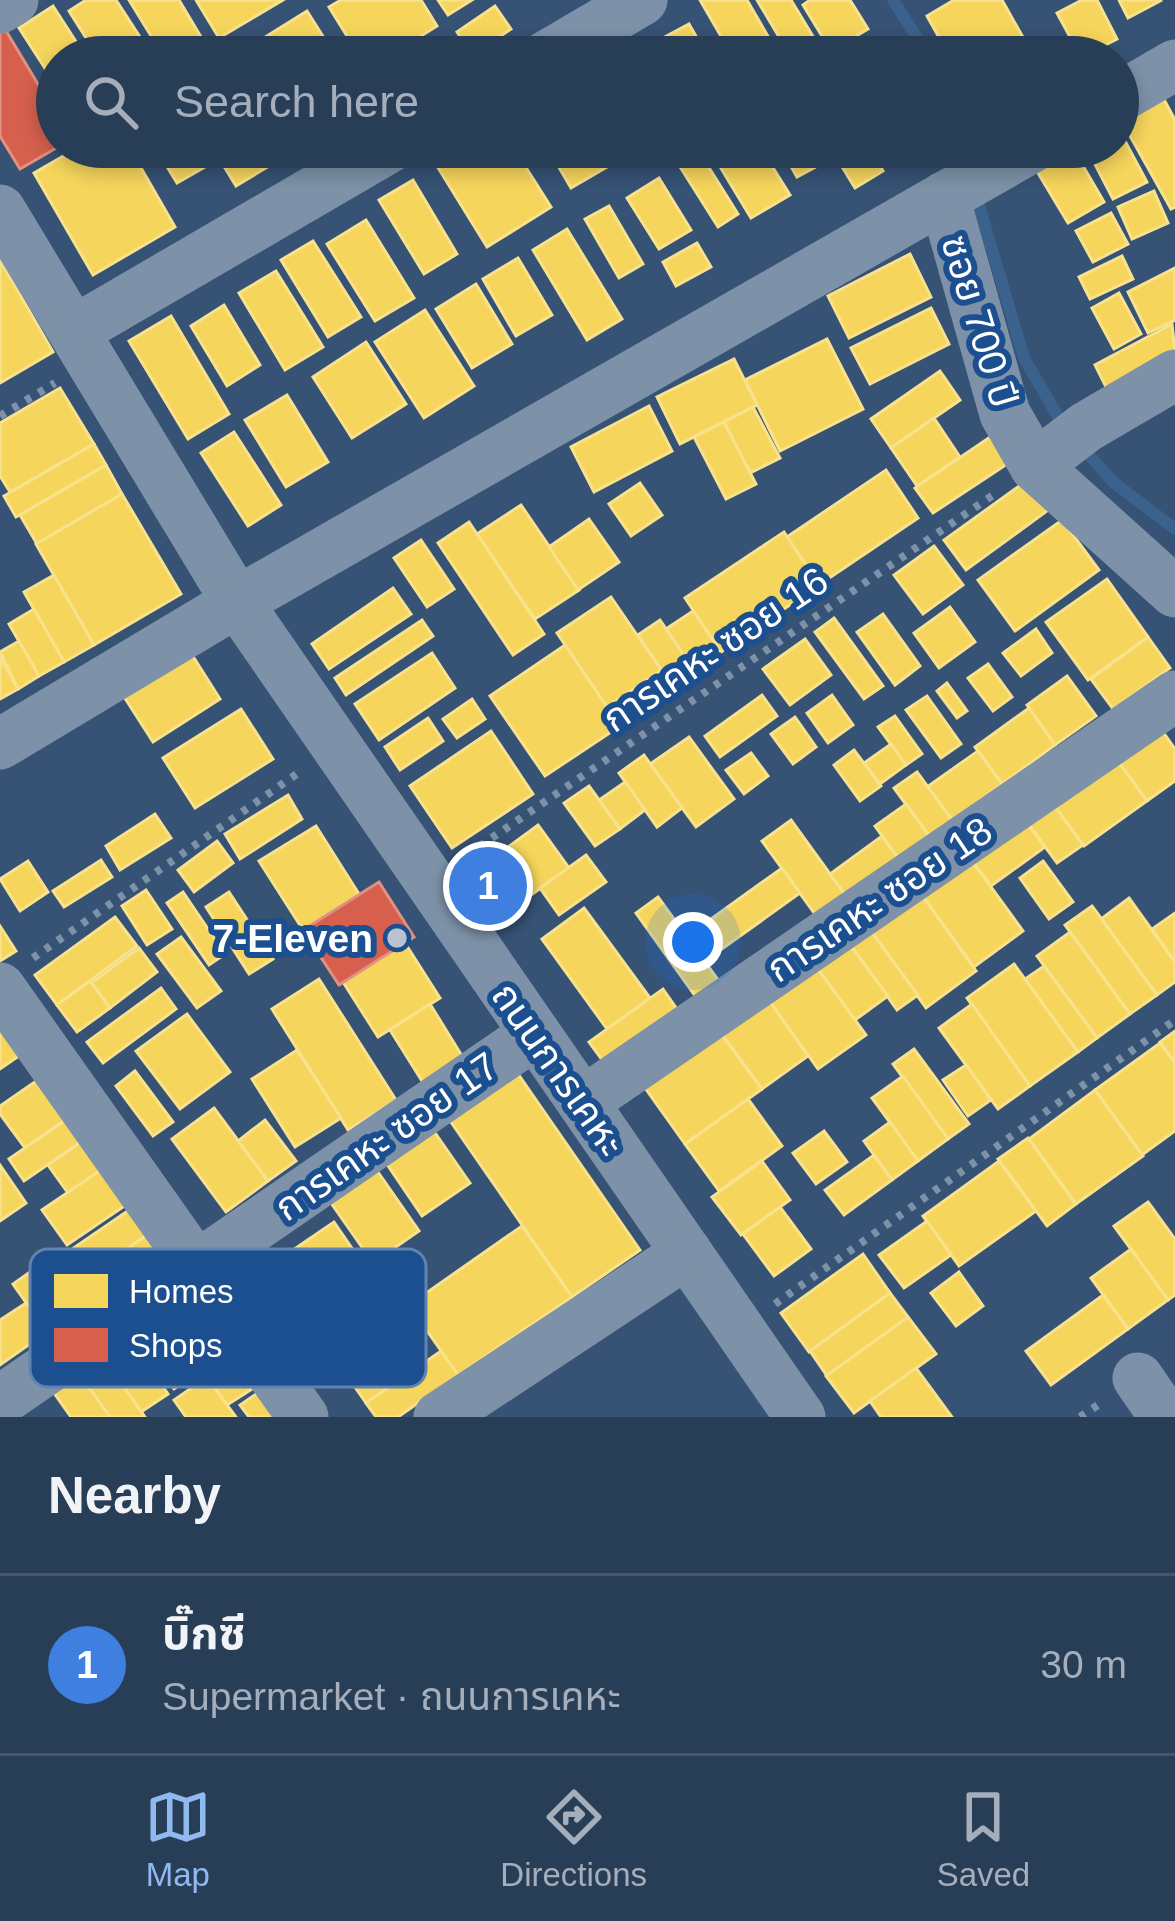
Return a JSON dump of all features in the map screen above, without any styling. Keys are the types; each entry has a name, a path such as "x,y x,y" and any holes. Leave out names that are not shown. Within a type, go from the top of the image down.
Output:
{"street":[{"path":"0,8 14,0"},
{"path":"580,36 642,0"},
{"path":"1139,86 1175,65"},
{"path":"83,347 358,168"},
{"path":"0,745 237,602 995,168"},
{"name":"ซอย 700 ปี","path":"963,186 1005,414 1035,466 1175,592"},
{"name":"ถนนการเคหะ","path":"0,210 237,602 800,1417"},
{"path":"1035,466 1086,427 1175,375"},
{"name":"การเคหะ ซอย 18","path":"583,1102 1175,696"},
{"path":"9,978 185,1249"},
{"name":"การเคหะ ซอย 17","path":"223,1249 535,1034"},
{"path":"440,1417 687,1253"},
{"name":"การเคหะ ซอย 17","path":"0,1401 30,1381"},
{"path":"282,1387 303,1417"}],"path":[{"path":"0,416 83,347"},
{"name":"การเคหะ ซอย 16","path":"430,881 1035,466"},
{"path":"9,978 337,746"},
{"path":"740,1330 1175,1020"}],"building: Homes":[{"path":"86,0 116,0 139,36 85,36 69,11"},
{"path":"129,0 179,0 200,36 151,36"},
{"path":"196,0 283,0 222,36 218,36"},
{"path":"341,0 421,0 437,26 421,36 347,36 329,7"},
{"path":"438,0 472,0 448,15"},
{"path":"700,0 747,0 768,36 721,36"},
{"path":"757,0 791,0 813,36 778,36"},
{"path":"810,0 850,0 868,29 856,36 822,36 803,5"},
{"path":"954,0 1002,0 1022,36 938,36 927,16"},
{"path":"1082,0 1097,0 1115,36 1070,36 1057,13"},
{"path":"1119,0 1162,0 1128,18"},
{"path":"53,6 72,36 36,36 36,54 19,28"},
{"path":"495,6 511,29 500,36 460,36 457,32"},
{"path":"307,11 323,36 267,36"},
{"path":"689,24 696,36 666,36"},
{"path":"1161,94 1175,120 1175,207 1171,209 1139,152 1139,107"},
{"path":"1139,167 1147,182 1113,199 1097,168"},
{"path":"43,168 141,168 175,227 93,275 34,173"},
{"path":"168,168 203,168 177,183"},
{"path":"225,168 266,168 236,186"},
{"path":"438,168 526,168 551,207 487,247"},
{"path":"559,168 605,168 571,188"},
{"path":"681,168 709,168 738,214 718,227"},
{"path":"721,168 773,168 790,195 751,218"},
{"path":"792,168 814,168 797,177"},
{"path":"843,168 881,168 883,171 855,188"},
{"path":"1035,168 1084,168 1104,202 1068,223"},
{"path":"659,178 691,230 659,249 627,198"},
{"path":"413,180 457,254 424,274 379,200"},
{"path":"1154,191 1168,223 1132,239 1118,207"},
{"path":"609,206 643,264 619,278 585,219"},
{"path":"1111,213 1128,244 1093,262 1076,231"},
{"path":"366,220 414,298 375,321 327,244"},
{"path":"567,229 622,319 587,340 533,250"},
{"path":"313,241 361,317 328,337 281,260"},
{"path":"697,243 711,267 676,286 663,262"},
{"path":"910,254 931,297 849,338 828,296"},
{"path":"1122,256 1133,279 1090,299 1079,277"},
{"path":"518,258 552,315 516,336 483,279"},
{"path":"0,260 53,352 0,383"},
{"path":"1175,268 1175,320 1148,333 1128,292"},
{"path":"276,271 323,347 285,370 239,293"},
{"path":"476,284 512,344 472,368 436,309"},
{"path":"1119,293 1141,334 1114,349 1092,308"},
{"path":"224,305 260,365 227,386 191,326"},
{"path":"931,308 949,344 870,384 851,348"},
{"path":"425,310 474,386 424,418 375,342"},
{"path":"171,316 229,414 188,439 129,341"},
{"path":"1172,324 1175,353 1107,389 1095,365"},
{"path":"827,339 863,409 780,451 745,380"},
{"path":"366,342 406,404 352,438 313,377"},
{"path":"734,359 757,405 680,444 657,397"},
{"path":"940,371 960,400 891,448 871,419"},
{"path":"60,388 94,444 10,492 0,476 0,423"},
{"path":"287,395 328,462 286,487 245,420"},
{"path":"649,406 672,451 594,492 571,447"},
{"path":"753,407 780,458 750,473 724,422"},
{"path":"934,418 960,457 917,486 891,448"},
{"path":"724,422 756,484 726,499 694,437"},
{"path":"234,432 281,505 248,526 201,453"},
{"path":"990,437 1007,464 933,513 915,488"},
{"path":"94,444 106,465 16,517 4,496"},
{"path":"106,465 122,494 37,544 20,515"},
{"path":"886,470 918,518 819,585 787,537"},
{"path":"1029,479 1051,508 966,570 944,540"},
{"path":"640,483 662,515 631,536 609,504"},
{"path":"122,494 181,594 94,645 36,544"},
{"path":"521,505 579,590 535,619 477,534"},
{"path":"589,519 619,562 578,590 549,547"},
{"path":"1062,520 1099,570 1015,631 978,580"},
{"path":"469,522 544,634 513,655 438,543"},
{"path":"784,532 819,585 721,652 685,598"},
{"path":"421,540 454,589 427,607 394,558"},
{"path":"934,546 963,585 923,614 894,575"},
{"path":"54,575 94,645 64,662 24,592"},
{"path":"1107,579 1148,637 1088,680 1046,622"},
{"path":"393,588 411,614 329,669 312,644"},
{"path":"611,597 661,670 607,707 557,633"},
{"path":"950,607 975,642 939,668 914,633"},
{"path":"34,609 64,662 39,676 9,624"},
{"path":"693,611 721,652 694,670 666,629"},
{"path":"883,614 920,666 895,685 857,632"},
{"path":"834,618 883,686 864,699 815,632"},
{"path":"422,620 433,636 346,695 335,678"},
{"path":"660,620 694,670 672,685 638,635"},
{"path":"1036,629 1052,653 1021,676 1003,653"},
{"path":"1148,637 1170,668 1113,709 1091,679"},
{"path":"805,639 831,675 790,705 763,669"},
{"path":"19,641 39,676 18,689 0,652"},
{"path":"565,645 620,726 545,776 490,696"},
{"path":"189,650 220,699 153,742 121,692"},
{"path":"432,653 455,688 379,740 355,704"},
{"path":"0,657 18,689 0,699"},
{"path":"988,664 1012,697 993,711 968,678"},
{"path":"1067,676 1096,716 1055,745 1027,705"},
{"path":"947,683 967,711 957,718 937,691"},
{"path":"762,695 777,716 720,757 705,736"},
{"path":"832,695 853,725 828,743 807,713"},
{"path":"927,696 961,744 941,758 906,710"},
{"path":"472,699 485,719 457,738 443,719"},
{"path":"1029,708 1055,745 1002,784 975,747"},
{"path":"241,709 273,759 195,808 163,758"},
{"path":"895,716 922,754 906,765 878,727"},
{"path":"795,717 816,747 793,764 771,734"},
{"path":"428,718 443,741 400,770 385,747"},
{"path":"1154,719 1175,749 1175,781 1147,801 1110,751"},
{"path":"491,731 533,794 452,848 410,786"},
{"path":"689,737 734,799 696,827 650,764"},
{"path":"891,744 906,765 880,784 864,763"},
{"path":"854,750 881,786 860,801 834,765"},
{"path":"1110,750 1147,801 1084,846 1047,796"},
{"path":"978,751 1002,784 952,820 927,787"},
{"path":"751,753 768,776 744,794 726,770"},
{"path":"644,755 682,808 657,827 619,773"},
{"path":"917,772 952,820 929,836 894,788"},
{"path":"625,782 645,810 620,829 599,800"},
{"path":"589,786 620,829 595,846 564,803"},
{"path":"288,795 302,819 240,859 225,834"},
{"path":"1047,796 1083,845 1057,863 1021,814"},
{"path":"906,804 929,836 898,858 875,826"},
{"path":"155,814 171,838 120,870 106,846"},
{"path":"1022,816 1045,847 991,886 967,854"},
{"path":"791,820 846,896 817,917 762,841"},
{"path":"538,825 569,868 520,903 489,861"},
{"path":"316,826 359,894 303,930 259,861"},
{"path":"882,836 898,858 846,896 830,874"},
{"path":"217,841 233,863 194,892 178,870"},
{"path":"967,854 1023,931 974,967 918,890"},
{"path":"586,855 606,882 559,915 540,888"},
{"path":"101,860 112,877 64,907 53,891"},
{"path":"28,861 48,892 20,911 0,879"},
{"path":"1043,861 1073,902 1049,919 1020,878"},
{"path":"782,868 800,893 708,959 690,934"},
{"path":"146,890 172,929 147,945 122,906"},
{"path":"918,890 976,971 926,1008 867,926"},
{"path":"183,892 225,954 209,965 167,903"},
{"path":"229,892 273,959 249,974 206,907"},
{"path":"658,897 721,984 698,1000 636,913"},
{"path":"1129,898 1175,962 1175,982 1157,995 1101,919"},
{"path":"1092,906 1157,995 1130,1014 1065,925"},
{"path":"584,908 650,998 607,1029 542,939"},
{"path":"1175,913 1175,962 1152,929"},
{"path":"115,917 137,946 57,1005 35,975"},
{"path":"0,926 16,951 0,961"},
{"path":"867,926 918,995 897,1010 848,941"},
{"path":"1070,932 1130,1014 1097,1038 1037,956"},
{"path":"181,937 221,991 197,1008 157,954"},
{"path":"848,942 888,996 855,1020 815,965"},
{"path":"405,943 440,998 378,1037 343,982"},
{"path":"139,948 157,972 110,1008 91,983"},
{"path":"1014,964 1078,1052 1030,1086 967,998"},
{"path":"815,965 866,1035 818,1069 768,999"},
{"path":"1044,966 1097,1038 1078,1052 1025,979"},
{"path":"319,979 396,1100 348,1130 272,1009"},
{"path":"90,981 110,1008 77,1032 57,1005"},
{"path":"161,988 176,1009 103,1063 87,1042"},
{"path":"663,989 681,1015 608,1068 589,1042"},
{"path":"768,999 808,1056 762,1089 721,1033"},
{"path":"0,1002 32,1047 0,1069"},
{"path":"430,1004 467,1064 427,1089 390,1030"},
{"path":"972,1004 1030,1086 998,1109 939,1028"},
{"path":"187,1014 230,1072 180,1109 136,1051"},
{"path":"713,1023 762,1089 685,1144 638,1078"},
{"path":"1175,1031 1175,1063 1160,1042"},
{"path":"1160,1043 1175,1063 1175,1131 1142,1155 1095,1090"},
{"path":"914,1049 969,1124 948,1139 893,1064"},
{"path":"297,1050 341,1118 295,1147 252,1079"},
{"path":"966,1065 991,1100 968,1116 943,1080"},
{"path":"514,1068 640,1250 572,1297 446,1115"},
{"path":"52,1070 80,1110 25,1148 0,1114 0,1106"},
{"path":"135,1071 173,1122 153,1136 116,1086"},
{"path":"903,1076 948,1139 918,1161 872,1098"},
{"path":"1095,1090 1143,1156 1076,1204 1029,1139"},
{"path":"748,1099 782,1146 719,1191 685,1144"},
{"path":"214,1108 268,1181 226,1212 172,1139"},
{"path":"80,1110 95,1132 24,1181 9,1159"},
{"path":"265,1120 296,1161 268,1181 238,1141"},
{"path":"890,1122 918,1161 892,1180 864,1141"},
{"path":"431,1127 470,1183 422,1216 384,1160"},
{"path":"824,1131 847,1162 816,1184 793,1153"},
{"path":"95,1132 114,1161 68,1193 48,1165"},
{"path":"1028,1138 1076,1204 1047,1226 998,1159"},
{"path":"874,1155 892,1180 844,1215 825,1190"},
{"path":"114,1161 139,1196 67,1245 42,1210"},
{"path":"762,1161 790,1200 741,1235 712,1197"},
{"path":"999,1161 1036,1211 959,1266 923,1216"},
{"path":"371,1162 419,1231 393,1249 363,1249 324,1193"},
{"path":"0,1165 26,1203 0,1221"},
{"path":"1148,1202 1175,1239 1175,1295 1168,1300 1114,1226"},
{"path":"780,1207 811,1249 774,1276 743,1234"},
{"path":"129,1210 147,1235 127,1249 72,1249"},
{"path":"927,1221 951,1255 904,1288 879,1255"},
{"path":"334,1222 353,1249 294,1249"},
{"path":"522,1226 572,1297 458,1375 426,1329 426,1293"},
{"path":"156,1229 170,1249 127,1249"},
{"path":"1131,1249 1168,1300 1128,1329 1091,1278"},
{"path":"863,1254 890,1293 809,1352 781,1313"},
{"path":"30,1272 30,1308 13,1284"},
{"path":"959,1272 983,1306 956,1326 931,1293"},
{"path":"890,1293 908,1317 827,1376 810,1351"},
{"path":"1103,1295 1128,1329 1051,1385 1026,1351"},
{"path":"26,1303 30,1309 30,1344 0,1365 0,1320"},
{"path":"908,1317 936,1354 854,1413 826,1376"},
{"path":"441,1351 458,1375 398,1417 376,1417 366,1403 389,1387 426,1387 426,1361"},
{"path":"916,1368 952,1417 881,1417 870,1401"},
{"path":"50,1387 89,1387 110,1417 71,1417"},
{"path":"89,1387 124,1387 145,1417 110,1417"},
{"path":"124,1387 163,1387 168,1394 141,1412"},
{"path":"193,1387 214,1387 236,1417 186,1417 174,1400"},
{"path":"214,1387 255,1387 227,1405"},
{"path":"272,1387 274,1417 249,1417 240,1405"},
{"path":"355,1387 389,1387 366,1403"}],"building: Shops":[{"path":"5,29 36,81 36,160 20,169 0,136 0,32"},
{"path":"379,882 414,937 339,985 303,930"}],"waterway":[{"path":"893,0 916,36"},
{"path":"976,195 1024,358 1064,427"},
{"path":"1082,447 1113,482 1175,529"}],"place":[{"name":"บิ๊กซี","path":"488,886"},
{"name":"7-Eleven","path":"397,938"}]}
